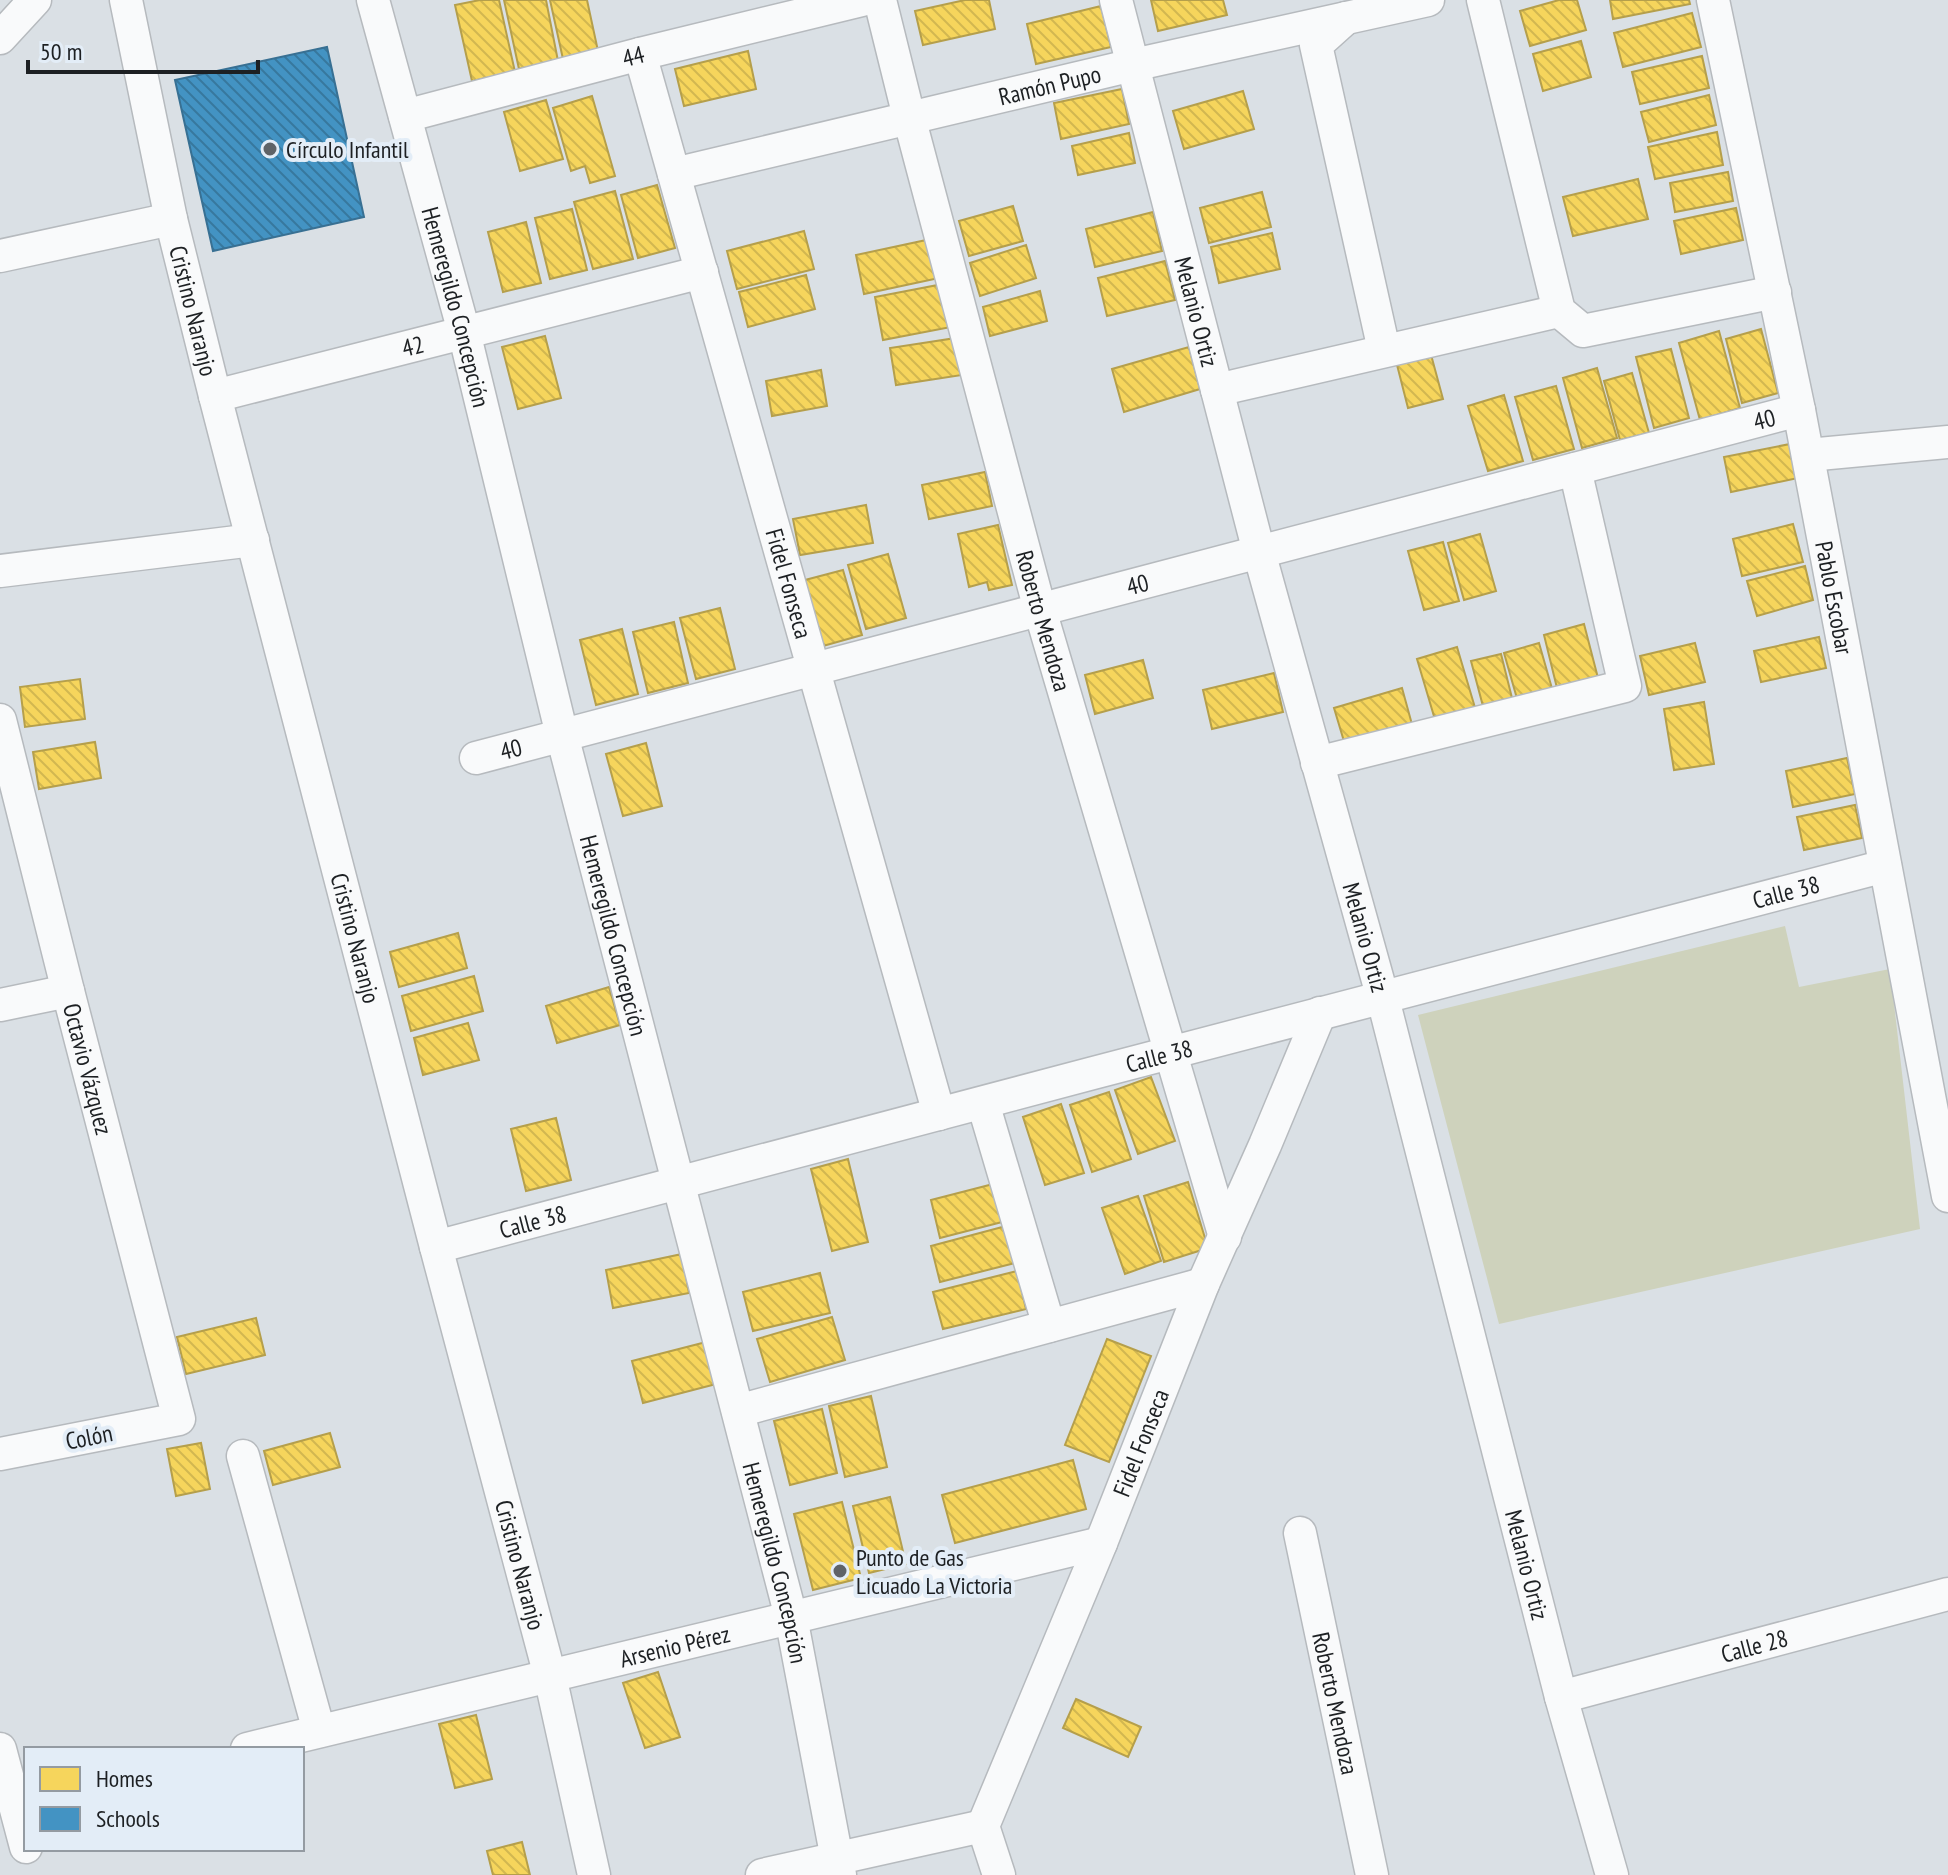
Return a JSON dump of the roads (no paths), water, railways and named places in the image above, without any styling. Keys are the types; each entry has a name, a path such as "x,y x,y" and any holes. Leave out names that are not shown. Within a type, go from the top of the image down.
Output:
{"street":[{"path":"0,38 35,0"},
{"name":"Cristino Naranjo","path":"126,0 171,219 215,396 550,1676 594,1875"},
{"name":"Hemeregildo Concepción","path":"373,0 464,332 562,735 791,1617 839,1867"},
{"name":"44","path":"405,116 862,0"},
{"name":"Roberto Mendoza","path":"880,0 1040,610 1225,1237"},
{"name":"Melanio Ortiz","path":"1116,0 1259,552 1382,995 1561,1697 1612,1875"},
{"name":"Ramón Pupo","path":"674,174 1133,65 1346,8 1428,0"},
{"path":"1483,0 1559,311 1583,331 1775,292"},
{"name":"Pablo Escobar","path":"1713,0 1808,455 1948,1196"},
{"path":"1346,8 1316,45 1384,350"},
{"name":"Fidel Fonseca","path":"640,54 939,1114"},
{"path":"0,256 171,219"},
{"name":"42","path":"215,396 702,272"},
{"path":"1217,390 1559,311"},
{"name":"40","path":"476,758 1799,410"},
{"path":"1808,455 1948,442"},
{"path":"1317,763 1625,686 1575,469"},
{"path":"0,571 253,540"},
{"name":"Octavio Vázquez","path":"0,720 179,1419"},
{"name":"Calle 38","path":"436,1247 1382,995 1885,866"},
{"path":"0,1005 68,991"},
{"name":"Fidel Fonseca","path":"983,1826 1101,1543 1203,1284 1320,1013"},
{"path":"983,1103 1049,1326"},
{"path":"738,1411 1203,1284"},
{"name":"Colón","path":"0,1454 179,1419"},
{"path":"243,1456 319,1731"},
{"name":"Roberto Mendoza","path":"1300,1533 1372,1875"},
{"name":"Arsenio Pérez","path":"255,1747 1101,1543"},
{"name":"Calle 28","path":"1561,1697 1948,1594"},
{"path":"0,1749 21,1804 24,1830"},
{"path":"762,1875 839,1867 983,1826 999,1875"},
{"path":"27,1851 33,1875"}],"place":[{"name":"Círculo Infantil","path":"270,149"},
{"name":"Punto de Gas Licuado La Victoria","path":"840,1571"}]}
